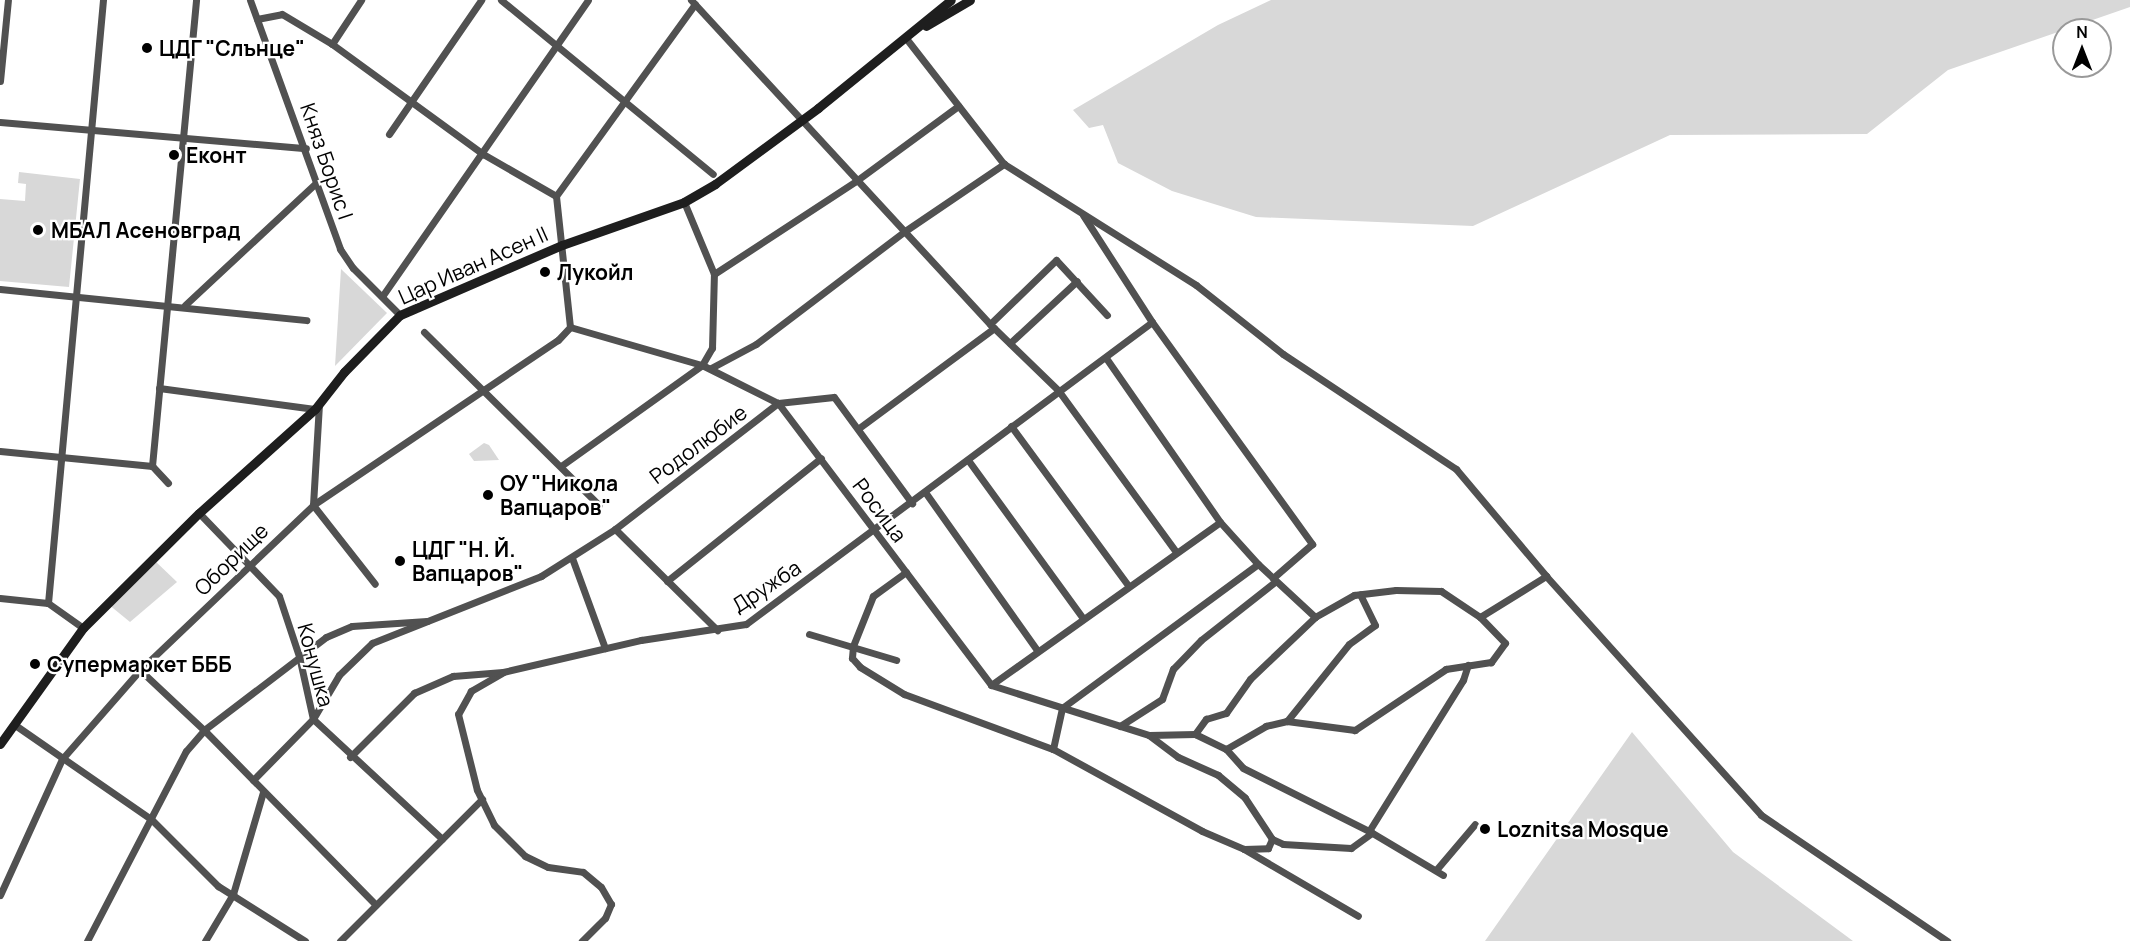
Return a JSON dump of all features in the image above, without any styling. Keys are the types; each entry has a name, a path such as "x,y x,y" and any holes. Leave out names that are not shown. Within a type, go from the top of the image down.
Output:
{"street":[{"path":"0,81 8,0"},
{"path":"48,603 103,0"},
{"path":"152,466 196,0"},
{"name":"Княз Борис I","path":"250,0 306,148 340,249 353,268 383,295 400,315"},
{"path":"332,44 361,0"},
{"path":"389,134 481,0"},
{"path":"501,0 712,174"},
{"path":"383,295 588,0"},
{"name":"Цар Иван Асен II","path":"0,744 83,628 199,513 317,407 344,372 400,315 562,244 684,202 716,184 802,120 951,0"},
{"name":"Цар Иван Асен II","path":"905,37 957,5 970,0"},
{"path":"570,327 556,195 626,101 693,2 992,326 1058,390 1176,552"},
{"path":"257,18 282,14 332,44 483,154 556,195"},
{"path":"905,37 1004,164 1196,285 1283,354 1456,469 1546,576 1761,815 1947,941"},
{"path":"714,274 856,181 958,106"},
{"path":"0,122 306,148"},
{"path":"711,368 756,344 905,231 1004,164"},
{"path":"185,305 317,182"},
{"path":"561,466 702,364 712,348 714,274 684,202"},
{"path":"1081,213 1152,322 1312,544 1275,579 1201,640 1169,674 1162,699 1120,726"},
{"path":"859,428 992,326 1056,260 1107,315"},
{"path":"1010,344 1077,281"},
{"path":"0,289 185,305 306,320"},
{"name":"Дружба","path":"350,757 414,693 453,676 503,672 604,648 746,624 876,530 1058,390 1152,322"},
{"name":"Росица","path":"570,327 702,364 778,403 991,684"},
{"name":"Оборище","path":"0,895 62,759 140,670 249,563 313,505 558,340 570,327"},
{"path":"424,332 599,505"},
{"path":"1106,357 1221,522 1258,564 1315,617"},
{"path":"159,388 317,407 313,505 375,584"},
{"path":"778,403 834,398 859,428 912,503"},
{"name":"Родолюбие","path":"253,780 313,719 339,675 372,643 433,621 541,576 572,558 615,529 778,403"},
{"path":"1011,426 1128,585"},
{"path":"0,451 152,466 168,483"},
{"path":"667,581 821,458"},
{"path":"968,460 1082,617"},
{"path":"925,492 1037,650"},
{"name":"Конушка","path":"199,513 279,596 299,656 313,719 350,757 442,840"},
{"path":"991,684 1082,617 1221,522"},
{"path":"615,529 717,630"},
{"path":"572,558 604,648"},
{"path":"1053,749 1062,708 1258,564"},
{"path":"906,572 873,596 853,646 852,658 860,667 904,694 1053,749 1202,831 1244,849 1358,916"},
{"path":"1480,617 1546,576"},
{"path":"1195,734 1206,718 1226,713 1251,679 1315,617 1360,594 1434,588 1480,617 1505,647 1491,662 1446,669 1355,730 1287,721 1266,726 1226,749"},
{"path":"1287,721 1349,644 1374,625 1360,594"},
{"path":"0,598 48,603 83,628"},
{"path":"87,941 186,751 204,730 326,637 352,626 433,621"},
{"path":"809,634 896,660"},
{"path":"1149,735 1179,757 1218,775 1245,798 1272,839 1287,845 1351,848 1371,832 1463,680 1468,665"},
{"path":"140,670 204,730 376,905"},
{"path":"503,672 471,691 458,714 482,799 494,825 525,856 548,867 584,872 601,887 611,904 605,918 582,941"},
{"path":"991,684 1149,735 1195,734 1226,749 1244,768 1371,832 1440,873 1475,824"},
{"path":"15,725 151,819 218,886 304,941"},
{"path":"205,941 233,894 263,792"},
{"path":"340,941 482,799"},
{"path":"1270,864 1268,848 1272,839"},
{"path":"1244,849 1268,848"}],"shaded area":[{"path":"1271,0 2130,0 2130,7 2098,18 2052,18 2052,34 1948,70 1867,134 1670,135 1473,226 1256,217 1172,191 1118,163 1103,125 1089,128 1073,110 1218,25"},
{"name":"МБАЛ Асеновград","path":"19,172 80,179 69,287 0,281 0,199 25,201 26,184 18,183"},
{"path":"341,269 387,313 335,366"},
{"path":"484,443 489,445 499,460 474,461 469,454"},
{"path":"153,559 177,582 130,622 108,604"},
{"path":"1632,732 1733,852 1853,941 1485,941"}],"place":[{"name":"ЦДГ \"Слънце\"","path":"147,48"},
{"name":"Еконт","path":"174,155"},
{"name":"МБАЛ Асеновград","path":"38,230"},
{"name":"Лукойл","path":"545,272"},
{"name":"ОУ \"Никола Вапцаров\"","path":"488,495"},
{"name":"ЦДГ \"Н. Й. Вапцаров\"","path":"400,561"},
{"name":"Супермаркет БББ","path":"35,664"},
{"name":"Loznitsa Mosque","path":"1485,829"}]}
